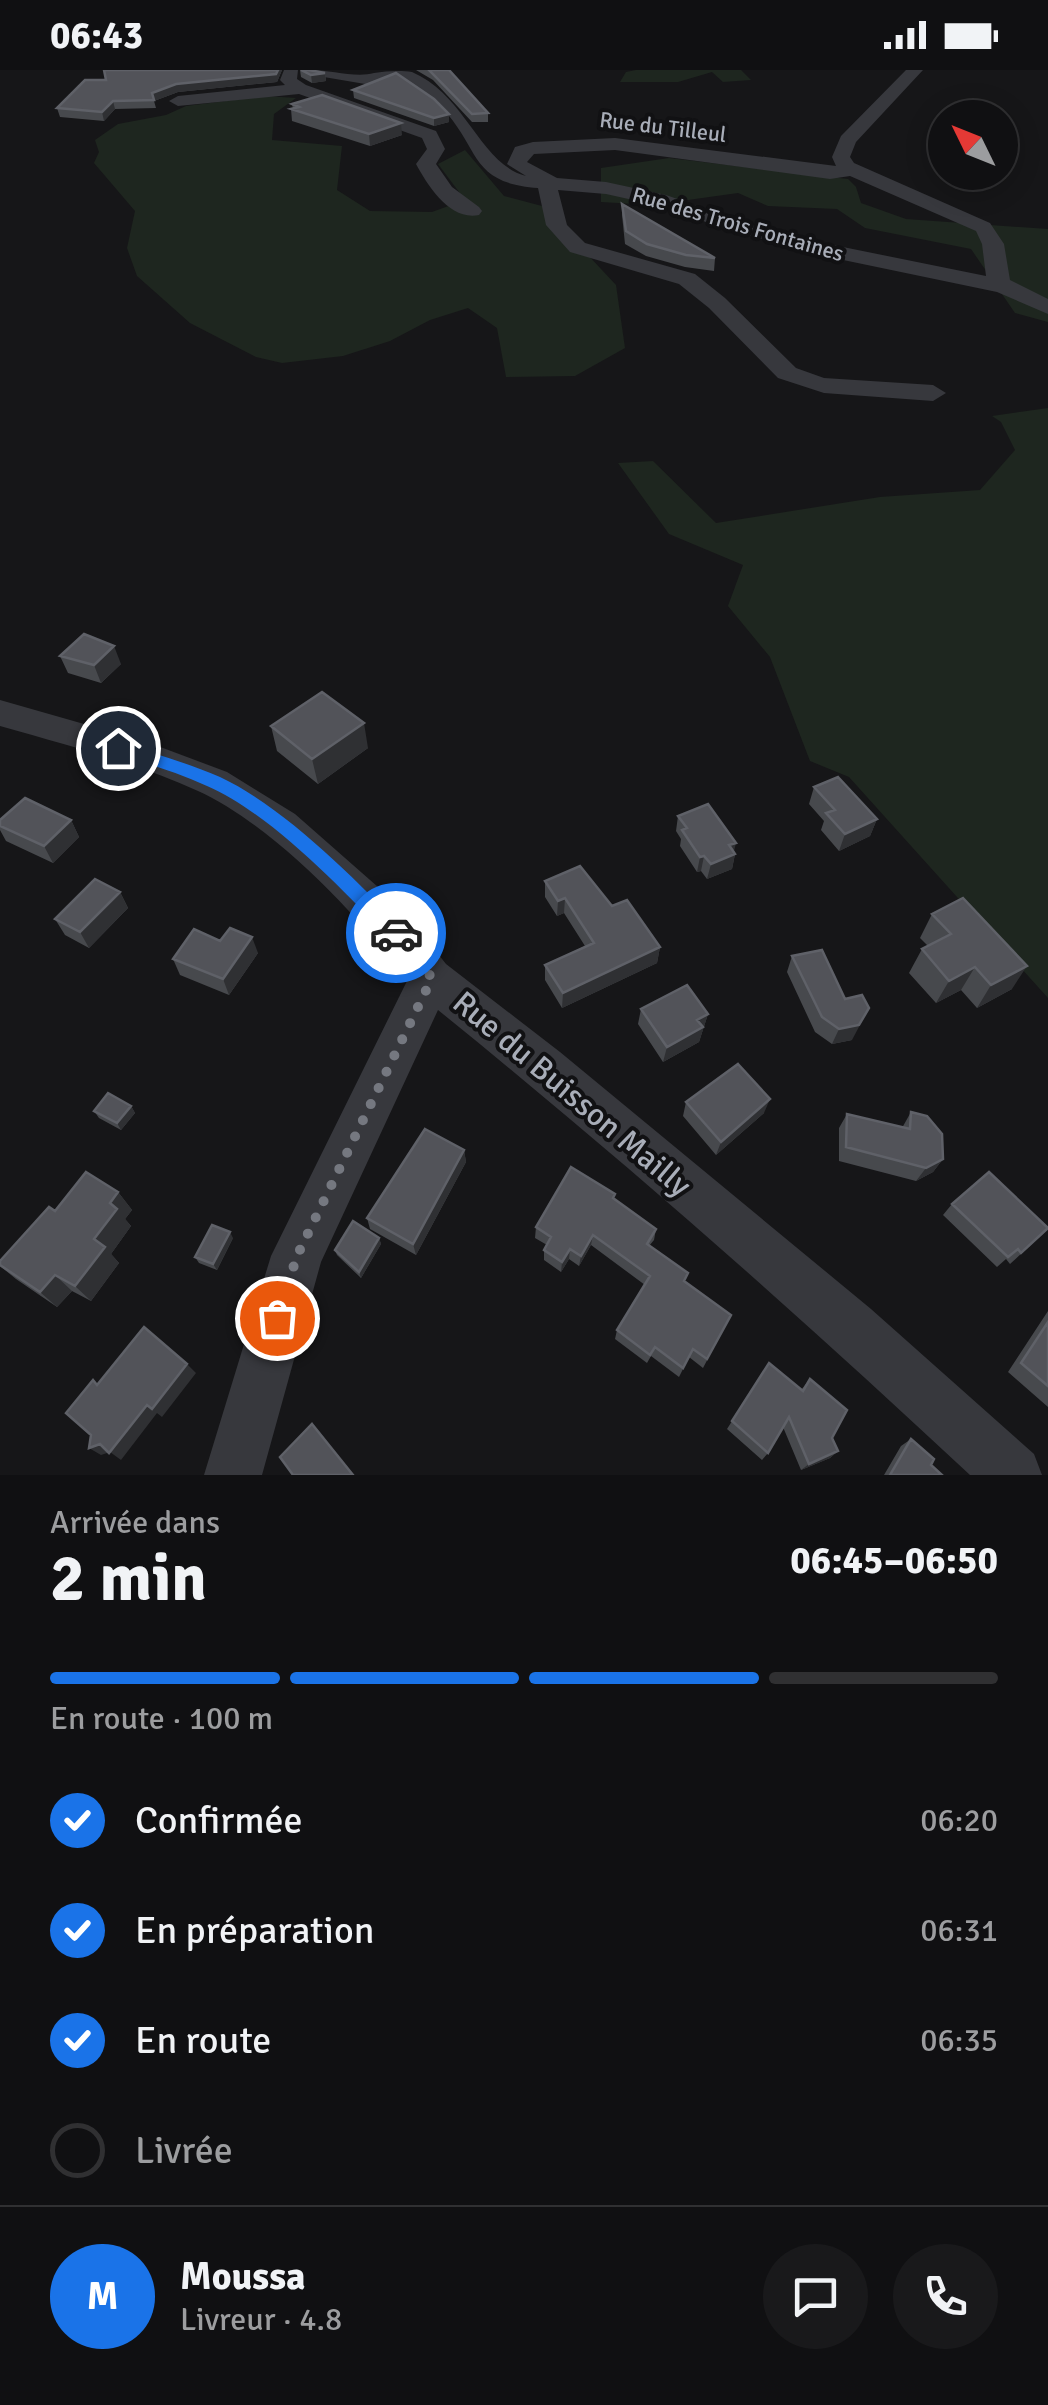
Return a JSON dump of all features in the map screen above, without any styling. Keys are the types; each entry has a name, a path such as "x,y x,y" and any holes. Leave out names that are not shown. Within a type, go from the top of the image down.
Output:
{"street":[{"path":"300,89 288,80 289,71 352,70"},
{"path":"916,70 848,140 841,157 852,170 963,215 983,227 995,241 996,278 1004,288"},
{"path":"318,72 375,80 402,73"},
{"path":"388,107 390,87 402,73"},
{"name":"Rue des Trois Fontaines","path":"402,73 440,97 495,171 547,185 606,188 651,198 736,226 1004,288 1048,308"},
{"path":"214,78 174,95 300,89 388,107 452,112"},
{"path":"388,107 430,135 436,149 426,164 443,194 472,211"},
{"name":"Rue du Tilleul","path":"547,185 548,179 542,174 518,164 522,151 570,143 615,144 830,173 852,170"},
{"path":"547,185 557,227 564,237 580,249 604,258 656,266 692,281 786,372 826,386 890,387 933,393"},
{"name":"Rue du Buisson Mailly","path":"0,713 134,752 214,782 248,801 342,878 388,922 432,978 559,1080 837,1316 1013,1475"},
{"path":"233,1475 266,1348 297,1256 432,978"}],"shaded area":[{"path":"741,70 751,80 723,82 712,72 678,82 620,82 626,72"},
{"path":"266,96 296,98 274,114 272,140 342,146 337,190 370,211 432,212 465,200 438,164 465,150 504,196 542,206 616,285 625,348 575,376 506,377 497,328 468,308 343,356 282,363 256,357 190,323 137,276 127,248 135,211 94,163 99,152 95,140 118,124 166,115 186,106"},
{"path":"669,158 848,179 856,187 861,203 906,219 1048,229 1048,322 1015,313 971,249 865,228 837,209 768,206 738,193 652,205 601,202 601,168"},
{"path":"1048,408 1048,998 849,777 810,761 770,657 728,606 743,565 669,534 618,463 653,461 716,523 880,497 980,490 1015,450 1001,422 992,416"}],"building":[{"path":"104,70 278,70 276,74 176,84 152,93 154,100 113,101 102,112 57,108 85,80 106,80"},
{"path":"429,70 449,70 488,113 472,114"},
{"path":"396,73 449,114 434,118 353,90"},
{"path":"322,95 401,123 369,134 291,109 299,107 292,104"},
{"path":"622,204 715,258 647,244 626,231"},
{"path":"84,634 114,646 94,665 60,656"},
{"path":"322,692 364,723 312,759 271,726"},
{"path":"838,777 877,819 845,834 826,813 835,810 814,787"},
{"path":"25,798 71,820 44,846 0,826 0,820"},
{"path":"708,804 736,843 729,845 735,854 711,864 700,857 682,830 687,828 678,816"},
{"path":"580,866 612,906 627,900 660,947 563,993 545,965 594,943 565,898 558,901 545,881"},
{"path":"95,879 120,892 80,932 55,919"},
{"path":"963,898 1027,966 991,985 975,967 949,981 922,949 951,934 932,914"},
{"path":"230,928 252,937 223,979 173,959 194,929 220,941"},
{"path":"822,950 845,999 862,995 869,1008 859,1025 839,1029 822,1017 792,956"},
{"path":"687,985 708,1014 697,1020 703,1027 667,1047 641,1009"},
{"path":"738,1064 770,1099 721,1142 686,1102"},
{"path":"108,1093 131,1106 117,1123 94,1111"},
{"path":"911,1112 927,1116 942,1134 943,1159 926,1168 846,1147 847,1114 910,1129"},
{"path":"425,1129 464,1150 413,1244 367,1218"},
{"path":"571,1167 615,1194 613,1198 656,1229 647,1244 688,1273 684,1281 731,1315 707,1359 693,1349 683,1368 655,1347 650,1355 617,1330 650,1276 593,1235 581,1256 570,1249 562,1262 544,1250 551,1237 536,1227"},
{"path":"86,1172 118,1192 110,1203 117,1209 94,1239 105,1247 75,1286 55,1275 40,1292 0,1265 0,1261 49,1207 55,1211"},
{"path":"989,1172 1048,1228 1021,1253 1018,1249 1008,1257 952,1204"},
{"path":"353,1221 379,1238 359,1272 335,1250"},
{"path":"212,1225 230,1232 213,1264 195,1257"},
{"path":"1048,1322 1048,1386 1021,1363"},
{"path":"144,1327 187,1364 152,1409 147,1405 109,1453 100,1444 89,1448 91,1435 66,1413 93,1380 97,1385"},
{"path":"769,1363 803,1391 810,1379 847,1410 832,1438 838,1451 809,1464 789,1417 768,1453 732,1421"},
{"path":"312,1424 353,1475 293,1475 280,1457"},
{"path":"911,1439 934,1459 931,1465 942,1475 890,1475"}],"way so far":[{"path":"277,1318 297,1256 432,978 396,933"}],"route":[{"path":"118,748 214,782 248,801 342,878 396,933"}]}
